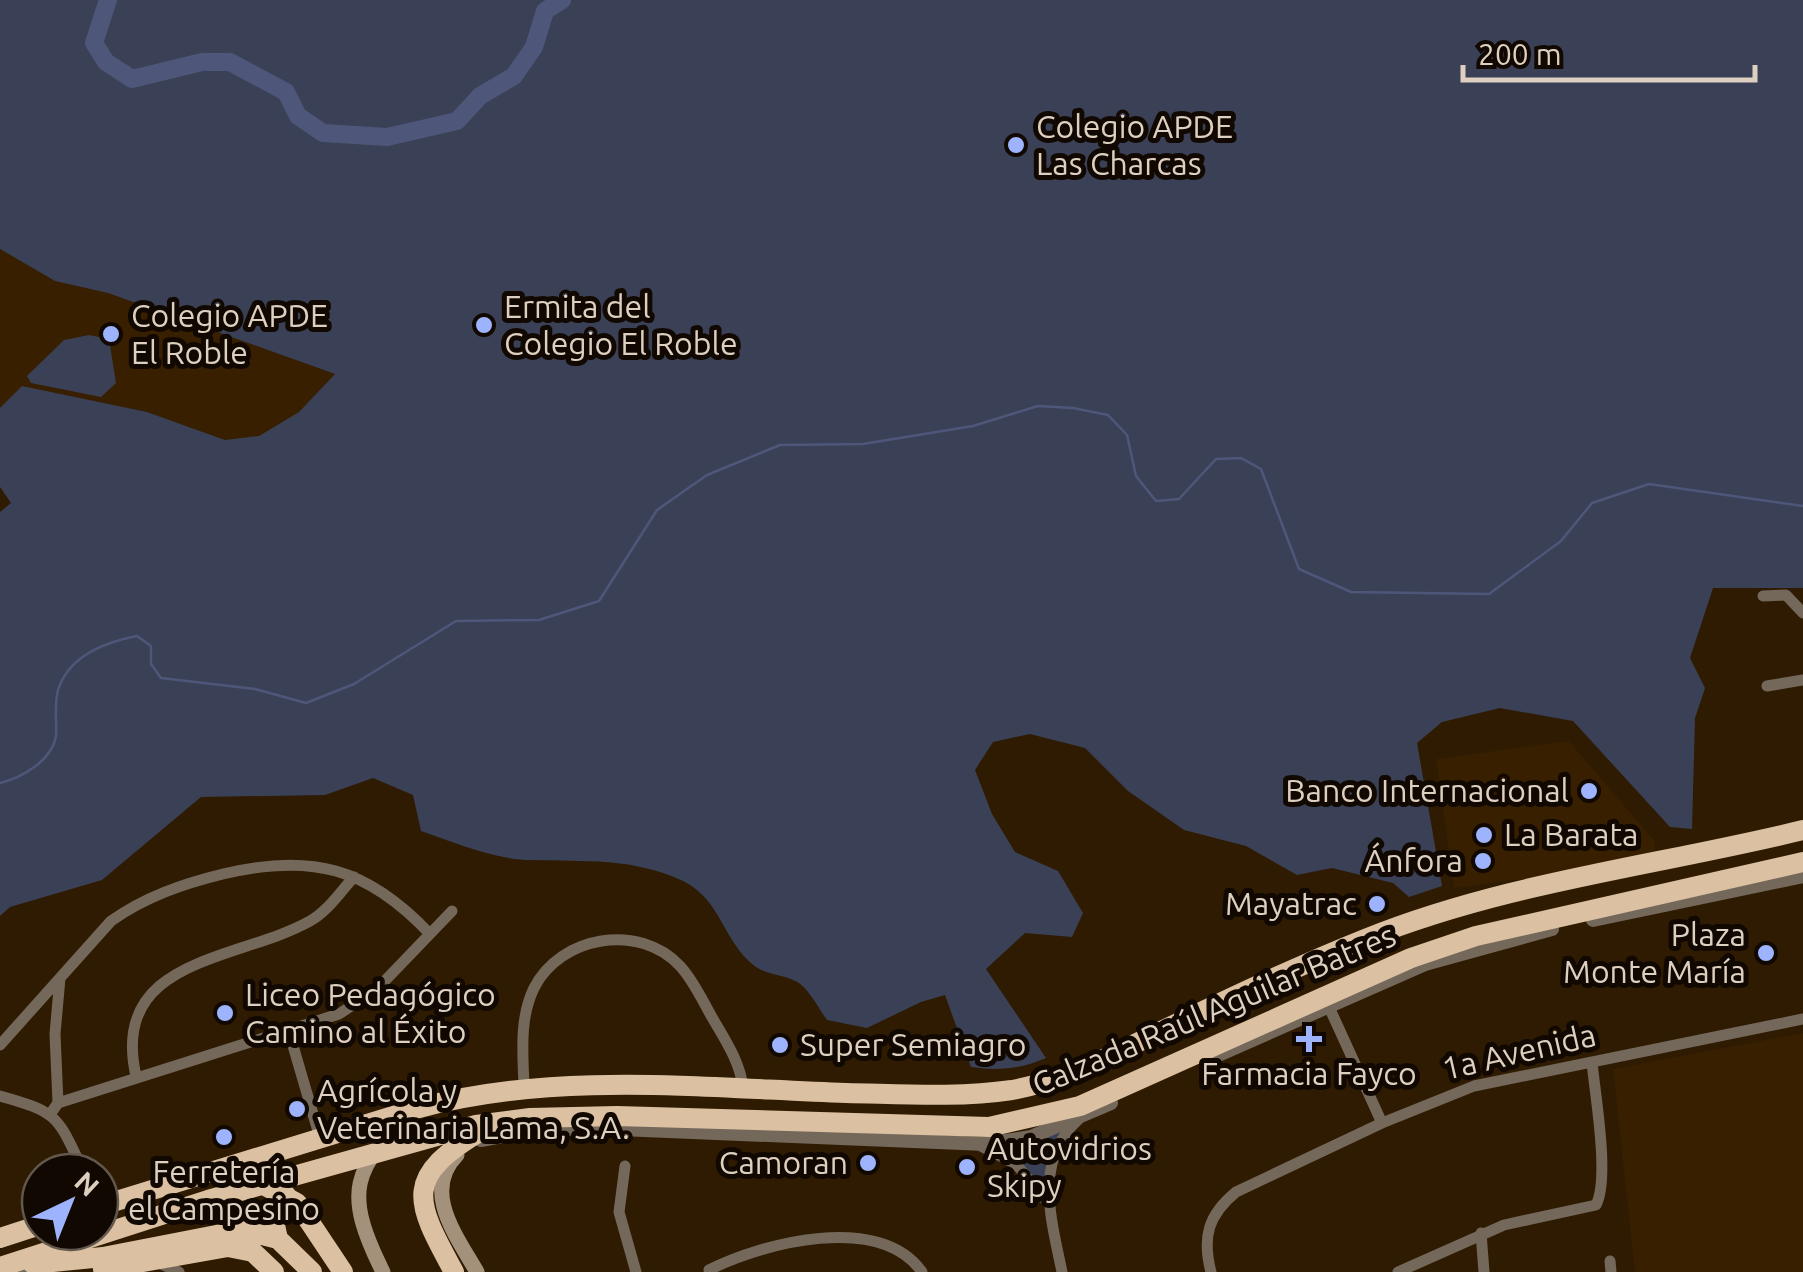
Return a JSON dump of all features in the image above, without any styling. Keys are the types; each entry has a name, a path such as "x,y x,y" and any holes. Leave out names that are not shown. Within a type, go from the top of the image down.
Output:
{"highway":[{"name":"Calzada Raúl Aguilar Batres","path":"120,1199 419,1108 471,1094 524,1087 946,1096 1029,1086 1082,1069 1364,939 1457,906 1564,878 1803,830"},
{"name":"Calzada Raúl Aguilar Batres","path":"10,1268 208,1200 475,1137 617,1116 947,1128 1006,1124 1080,1106 1412,958 1536,920 1803,862"},
{"path":"1536,920 1600,918"},
{"path":"947,1128 973,1144"},
{"path":"454,1272 423,1218 428,1175 475,1137"},
{"path":"220,1169 286,1195 314,1223 343,1272"},
{"path":"278,1239 272,1211 286,1195"},
{"path":"10,1268 60,1264 232,1230 278,1239 312,1272"},
{"path":"51,1272 128,1269 235,1247 253,1252 274,1272"},
{"path":"10,1268 36,1272"}],"main road":[{"path":"383,1272 361,1213 359,1177 390,1134 419,1108"},
{"path":"475,1137 447,1166 441,1195 477,1272"}],"street":[{"path":"1763,596 1786,596 1803,613"},
{"path":"1767,686 1803,680"},
{"path":"0,1045 111,921 131,906 193,881 291,863 330,867 400,904 430,934"},
{"path":"475,1137 540,1129 620,1129 973,1144 1031,1136 1445,957 1600,918 1803,876"},
{"path":"136,1076 135,1032 146,1001 157,986 185,966 278,937 314,919 354,877"},
{"path":"0,1096 56,1112 136,1076 325,1021 365,999 452,911"},
{"path":"524,1087 523,1031 535,987 570,950 612,941 647,946 680,966 724,1037 742,1074 743,1090"},
{"path":"60,975 55,1034 56,1112 75,1152"},
{"path":"1329,1006 1382,1123"},
{"name":"1a Avenida","path":"1210,1272 1206,1238 1214,1214 1236,1192 1382,1123 1474,1086 1803,1019"},
{"path":"290,1032 320,1138"},
{"path":"1398,1272 1482,1233 1532,1218 1589,1209 1601,1195 1592,1062"},
{"path":"1062,1272 1048,1204 1055,1150 1082,1116"},
{"path":"973,1144 1016,1164 1048,1204"},
{"path":"625,1166 619,1212 636,1272"},
{"path":"1482,1233 1484,1272"},
{"path":"709,1270 752,1251 813,1240 879,1243 908,1256 922,1272"},
{"path":"154,1261 179,1272"}],"shaded area":[{"path":"0,0 1803,0 1803,588 1713,588 1690,658 1705,688 1695,718 1692,829 1670,827 1573,721 1500,708 1442,722 1417,743 1442,886 1409,897 1393,883 1332,868 1297,875 1246,846 1184,830 1128,791 1085,748 1030,734 993,742 975,770 992,814 1015,852 1058,871 1083,913 1072,937 1025,933 986,969 1046,1058 1019,1067 971,1067 945,995 867,1028 827,1020 799,983 761,970 745,957 715,910 683,881 627,864 518,859 462,845 421,831 413,795 373,778 325,795 201,797 102,880 10,907 0,916 0,512 11,503 0,487 0,408 22,386 147,412 225,440 259,436 299,412 335,374 108,293 55,281 0,249"},
{"name":"Colegio APDE El Roble","path":"0,249 55,281 108,293 335,374 299,412 259,436 225,440 147,412 22,386 0,408"},
{"path":"89,335 109,339 116,383 101,397 31,383 27,376 64,340"},
{"path":"1569,741 1654,840 1656,861 1454,888 1436,759"},
{"path":"1803,1033 1803,1272 1635,1272 1613,1069"},
{"path":"1083,1116 1051,1168 1048,1203 994,1148"}],"waterway":[{"path":"108,0 94,43 106,62 132,79 202,62 230,62 286,92 298,116 323,133 387,137 457,121 480,96 514,76 534,47 545,11 562,0"},
{"path":"0,783 26,773 49,753 56,736 57,695 63,678 80,659 101,646 137,636 151,646 151,664 161,678 255,689 306,703 354,684 456,621 539,620 599,601 657,510 707,475 780,445 863,444 973,426 1038,406 1108,415 1127,435 1136,476 1156,501 1179,499 1216,459 1241,458 1261,469 1299,569 1351,592 1489,594 1561,541 1592,503 1649,484 1803,506"}],"place":[{"name":"Colegio APDE Las Charcas","path":"1016,145"},
{"name":"Ermita del Colegio El Roble","path":"484,325"},
{"name":"Colegio APDE El Roble","path":"111,334"},
{"name":"Banco Internacional","path":"1589,791"},
{"name":"La Barata","path":"1484,835"},
{"name":"Ánfora","path":"1483,861"},
{"name":"Mayatrac","path":"1377,904"},
{"name":"Plaza Monte María","path":"1766,953"},
{"name":"Liceo Pedagógico Camino al Éxito","path":"225,1013"},
{"name":"Farmacia Fayco","path":"1309,1039"},
{"name":"Super Semiagro","path":"780,1045"},
{"name":"Agrícola y Veterinaria Lama, S.A.","path":"297,1109"},
{"name":"Ferretería el Campesino","path":"224,1137"},
{"name":"Camoran","path":"868,1163"},
{"name":"Autovidrios Skipy","path":"967,1167"}]}
